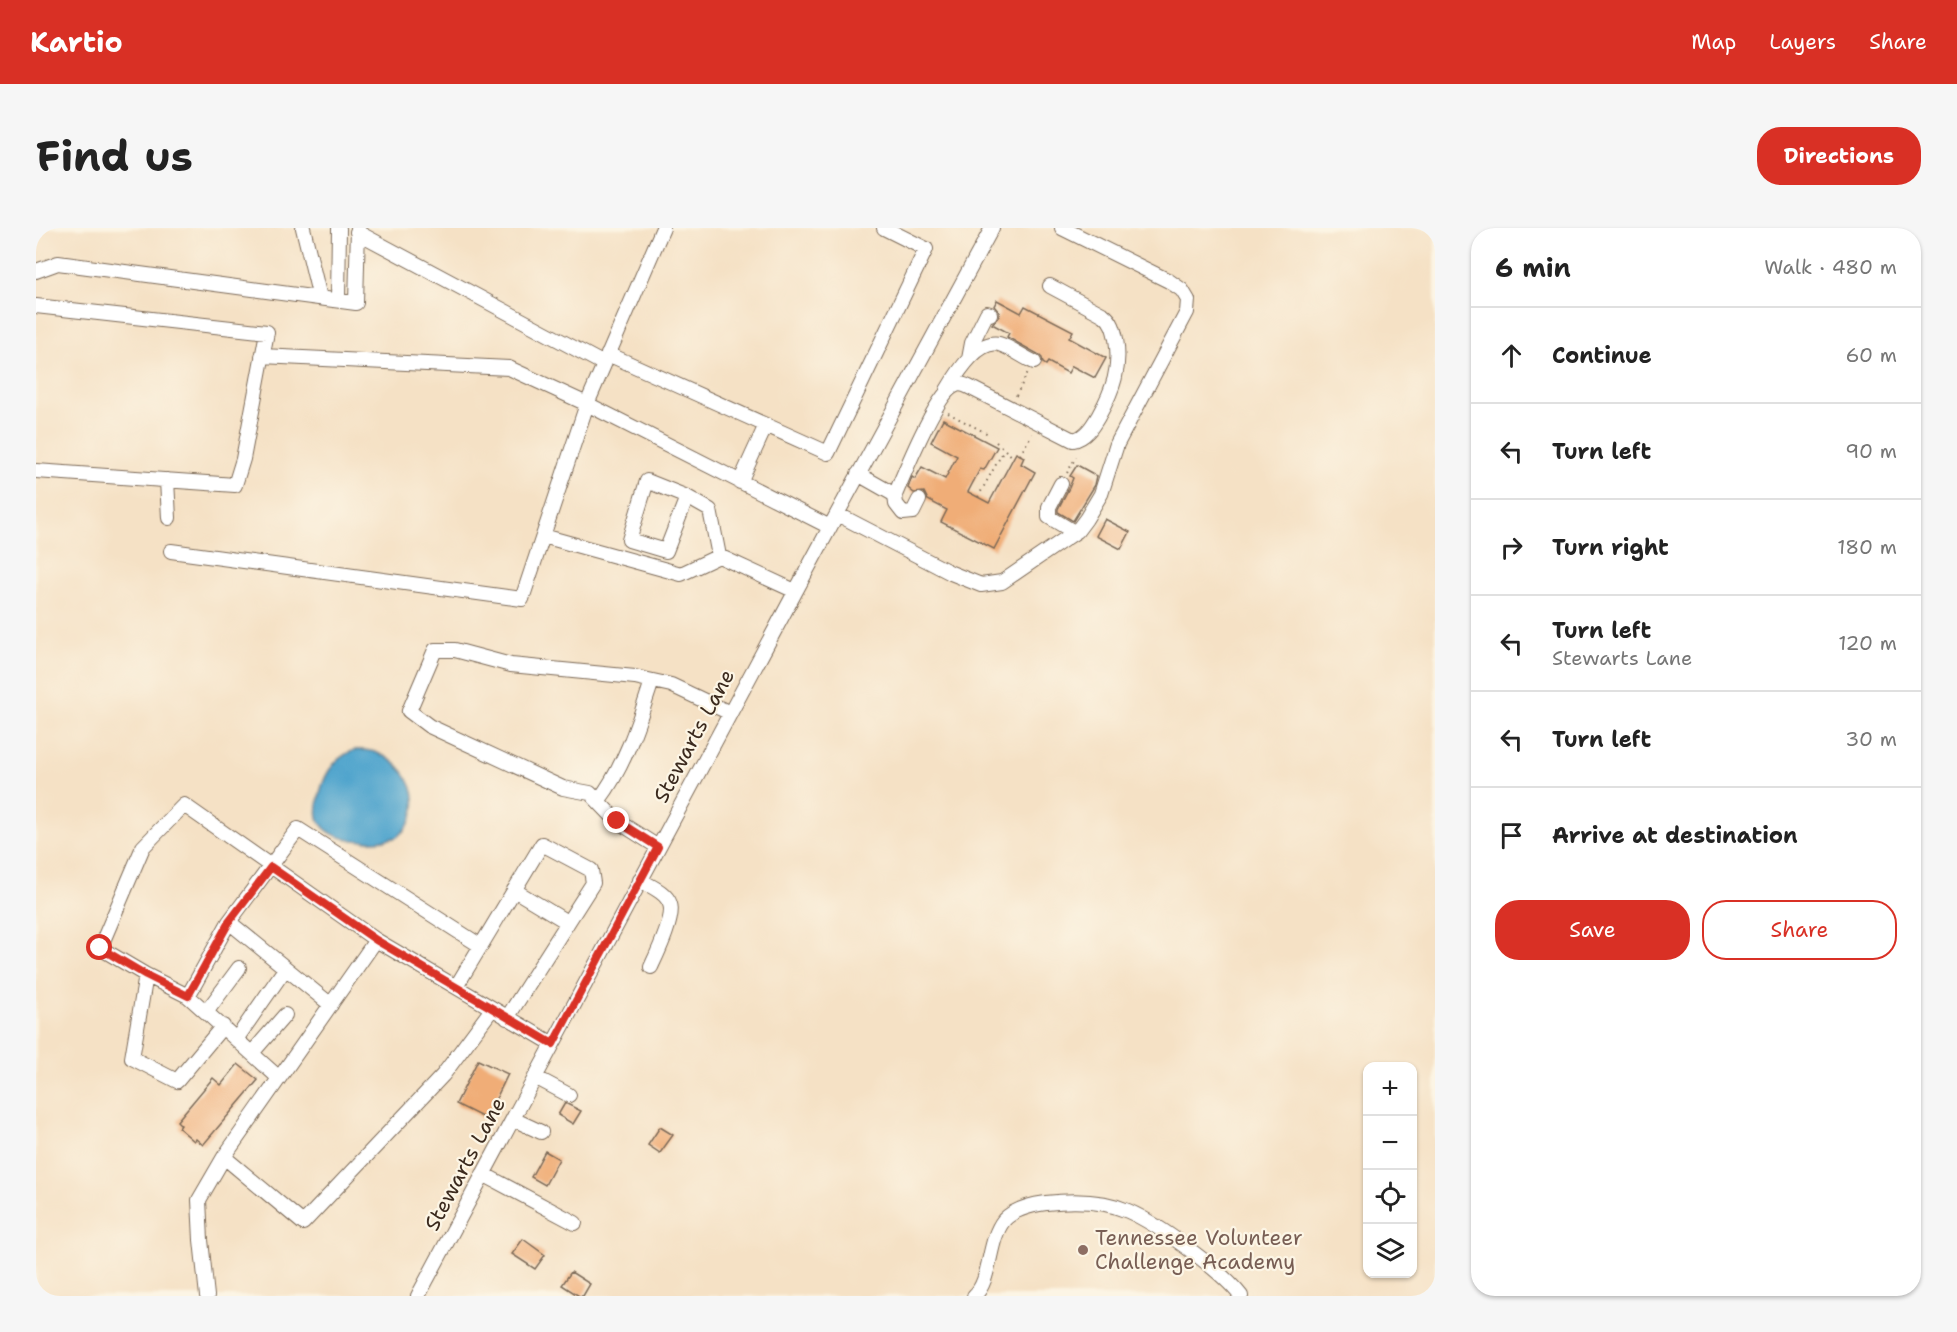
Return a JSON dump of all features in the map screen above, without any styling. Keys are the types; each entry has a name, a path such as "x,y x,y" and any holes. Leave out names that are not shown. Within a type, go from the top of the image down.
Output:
{"street":[{"path":"303,228 320,298"},
{"path":"338,300 339,228"},
{"path":"171,551 522,599 587,404 663,228"},
{"path":"36,271 58,263 356,303 358,230 606,359 828,453 926,249 884,228"},
{"name":"Stewarts Lane","path":"418,1296 992,228"},
{"path":"837,514 951,573 981,585 1002,582 1074,532 1086,519 1101,494 1117,444 1182,323 1187,312 1188,300 1182,290 1169,281 1062,228"},
{"path":"944,395 950,388 960,384 1069,439 1077,439 1084,435 1107,400 1116,378 1118,349 1115,332 1109,319 1050,286"},
{"path":"36,306 267,332 236,485 36,471"},
{"path":"969,359 973,341 987,313 990,315"},
{"path":"919,500 913,512 903,513 896,504 895,495 934,411 961,366 986,346 999,344 1034,362"},
{"path":"262,356 509,368 587,404 830,527"},
{"path":"740,482 766,425"},
{"path":"858,474 895,495"},
{"path":"167,480 169,518"},
{"path":"687,497 666,551 629,540 647,481 687,497 710,510 719,556"},
{"path":"1061,484 1048,507 1049,517 1074,532"},
{"path":"543,536 681,574 719,556"},
{"path":"719,556 795,591"},
{"path":"658,847 617,821 590,793 552,784 429,726 409,711 435,650 455,650 511,664 635,677 671,685 730,713"},
{"path":"598,800 612,782 652,681"},
{"path":"279,1078 188,996 100,948 143,846 184,805 376,940 553,1044"},
{"path":"188,996 229,922 298,829 481,946"},
{"path":"456,987 542,844 591,870 592,883 507,1018"},
{"path":"640,880 664,895 670,903 671,910 665,933 651,967"},
{"path":"514,890 567,922"},
{"path":"229,922 331,1005"},
{"path":"207,1296 199,1200 224,1157 376,940"},
{"path":"207,1011 239,968"},
{"path":"237,1038 285,969"},
{"path":"146,975 132,1058 177,1081 223,1026"},
{"path":"224,1157 303,1223 443,1075 492,1009"},
{"path":"252,1053 285,1015"},
{"path":"535,1077 569,1095"},
{"path":"513,1119 541,1132"},
{"path":"483,1174 575,1223"},
{"path":"974,1296 984,1281 993,1244 1004,1220 1015,1211 1064,1201 1105,1204 1127,1210 1150,1223 1196,1256 1241,1296"}],"path":[{"path":"1010,408 1034,362"},
{"path":"934,411 948,413 990,435"},
{"path":"1020,455 1032,434"},
{"path":"996,442 1013,457"},
{"path":"978,497 1004,450"},
{"path":"1061,484 1076,457"},
{"path":"1071,466 1075,468"}],"water":[{"path":"354,750 371,751 386,757 399,767 408,780 414,794 414,809 409,824 397,837 378,841 343,838 324,828 319,820 318,802 325,778 339,759"}],"building":[{"path":"997,300 1021,313 1025,306 1073,331 1069,338 1106,358 1095,378 1072,366 1068,373 1048,362 1046,365 1038,354 1007,337 1009,333 992,324 999,316 994,306"},
{"path":"943,419 997,447 984,470 980,469 968,492 989,503 1016,453 1024,457 1021,464 1035,472 994,549 941,522 947,510 928,500 924,492 914,493 908,488 912,477 915,479 922,467 945,479 957,456 931,442"},
{"path":"1077,465 1097,476 1095,485 1073,521 1058,512 1058,509 1073,478 1070,476"},
{"path":"1105,519 1130,532 1121,549 1096,536"},
{"path":"478,1060 508,1074 486,1119 456,1104"},
{"path":"238,1064 258,1080 203,1145 196,1139 194,1141 179,1128 181,1125 177,1121 213,1078 221,1085"},
{"path":"565,1103 581,1111 573,1124 558,1115"},
{"path":"660,1127 673,1135 660,1153 648,1145"},
{"path":"545,1151 559,1159 545,1185 531,1177"},
{"path":"523,1239 545,1255 535,1269 512,1254"},
{"path":"571,1272 590,1284 583,1296 579,1296 562,1285"}],"place":[{"name":"Tennessee Volunteer Challenge Academy","path":"1083,1250"}],"route":[{"path":"100,948 188,996 229,922 271,867 376,940 553,1044 658,847 617,821"}]}
